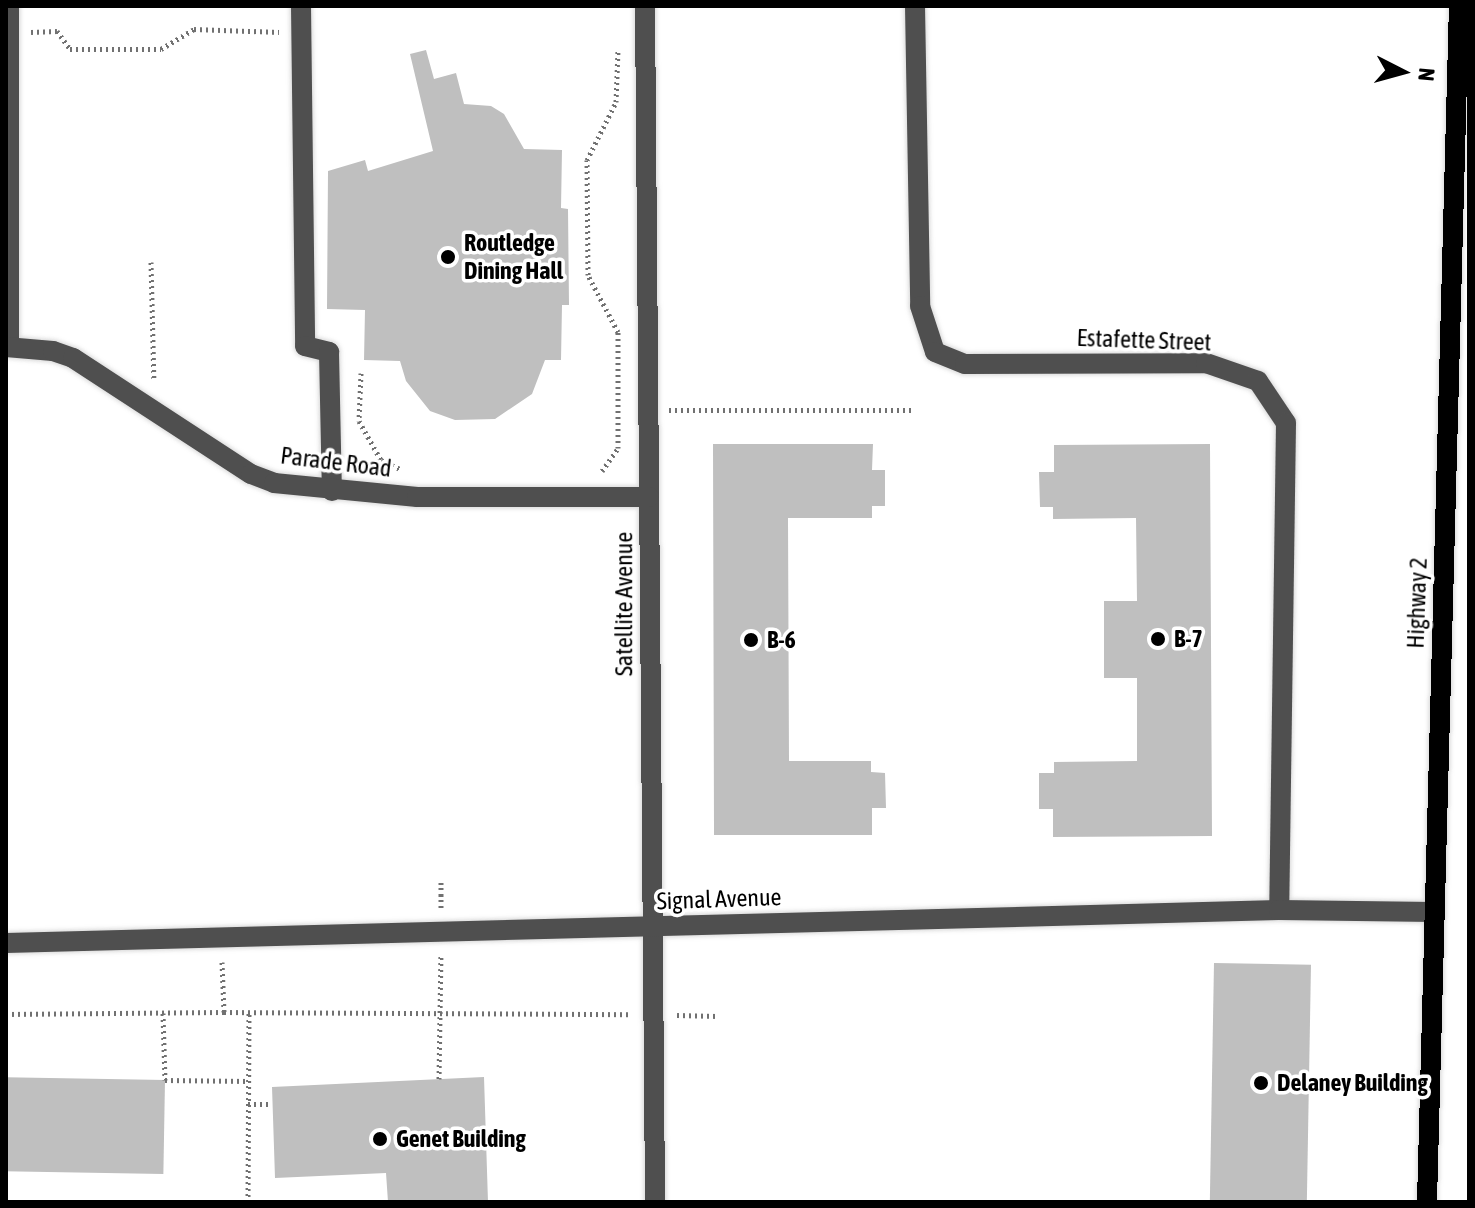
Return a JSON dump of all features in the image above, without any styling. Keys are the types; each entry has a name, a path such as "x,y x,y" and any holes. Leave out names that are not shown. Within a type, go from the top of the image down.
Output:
{"main road":[{"name":"Highway 2","path":"1427,1202 1459,6"}],"street":[{"path":"8,347 9,6"},
{"path":"301,6 305,346 329,352 332,491"},
{"name":"Satellite Avenue","path":"645,6 655,1202"},
{"name":"Estafette Street","path":"915,6 920,306 935,352 965,364 1206,363 1258,381 1286,423 1279,910"},
{"name":"Parade Road","path":"8,347 53,351 73,358 251,474 332,491 417,497 649,497"},
{"name":"Signal Avenue","path":"6,943 1279,910 1434,912"}],"path":[{"path":"30,32 57,31 70,49 161,49 194,29 292,32"},
{"path":"593,473 605,470 618,448 618,332 588,275 587,160 616,102 618,47"},
{"path":"151,262 154,386"},
{"path":"361,373 359,421 381,460 416,476"},
{"path":"648,410 913,410"},
{"path":"439,1079 441,882"},
{"path":"222,938 224,1012"},
{"path":"6,1014 441,1010 717,1016"},
{"path":"248,1202 249,1012"},
{"path":"163,1013 165,1080 249,1081"},
{"path":"248,1104 272,1104"}],"building":[{"name":"Routledge Dining Hall","path":"426,50 434,79 456,73 464,104 491,106 504,114 524,149 562,150 561,208 568,209 569,305 562,305 561,360 545,360 532,394 495,419 455,420 430,411 406,381 400,361 364,360 365,310 327,309 328,171 365,160 368,171 433,151 410,54"},
{"name":"B-6","path":"713,444 873,444 872,470 885,470 885,506 872,506 872,518 788,518 789,761 871,761 871,772 885,773 886,808 872,808 872,835 714,835"},
{"name":"B-7","path":"1210,444 1212,836 1053,837 1053,809 1039,809 1039,773 1054,773 1054,762 1137,761 1137,678 1104,678 1104,601 1137,601 1136,518 1053,519 1053,507 1040,507 1039,472 1054,472 1054,445"},
{"name":"Delaney Building","path":"1214,963 1311,965 1307,1202 1210,1202"},
{"path":"6,1077 165,1080 163,1174 6,1171"},
{"name":"Genet Building","path":"484,1077 488,1202 388,1202 386,1173 275,1178 272,1087"}],"place":[{"name":"Routledge Dining Hall","path":"448,257"},
{"name":"B-7","path":"1158,639"},
{"name":"B-6","path":"751,640"},
{"name":"Delaney Building","path":"1261,1083"},
{"name":"Genet Building","path":"380,1139"}]}
